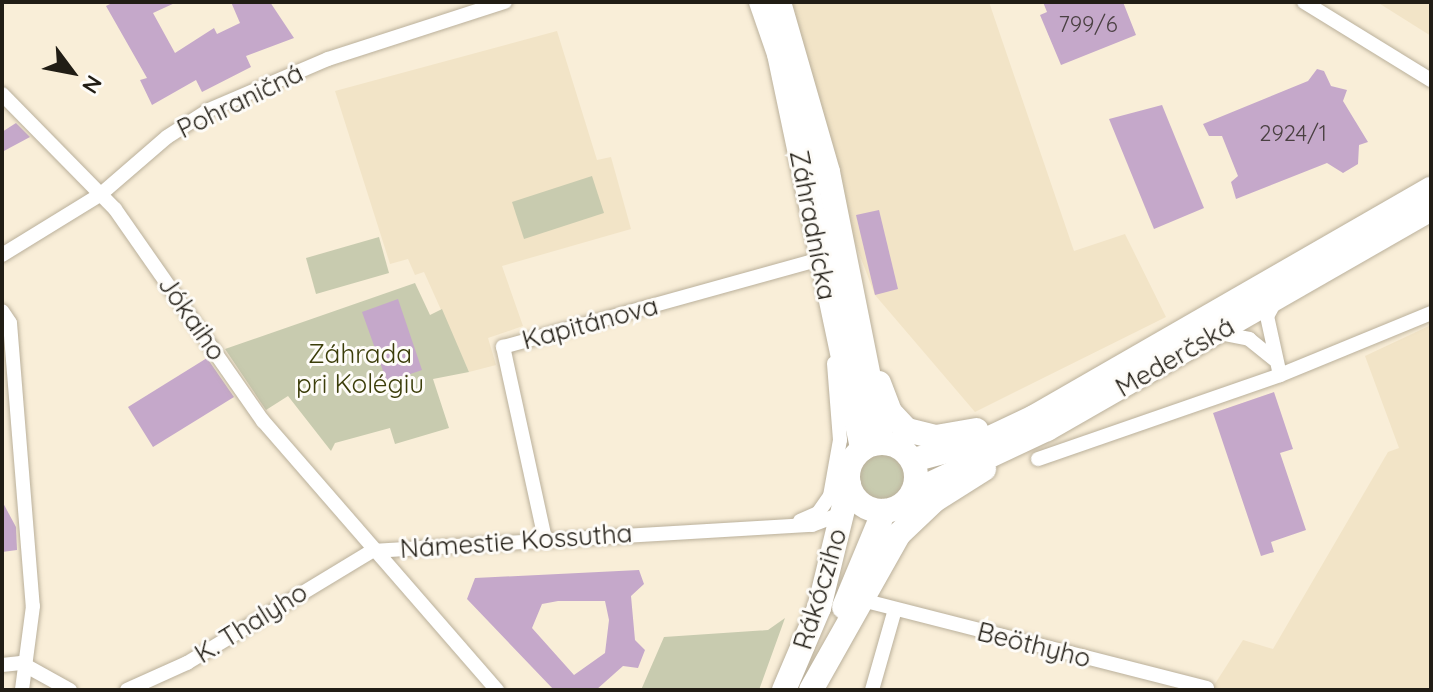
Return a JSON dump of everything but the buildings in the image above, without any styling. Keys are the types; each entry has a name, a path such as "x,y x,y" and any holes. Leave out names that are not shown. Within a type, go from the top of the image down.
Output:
{"main road":[{"name":"Záhradnícka","path":"761,2 779,54 828,302 872,446"},
{"name":"Záhradnícka","path":"779,2 828,172 855,304 872,446"},
{"name":"Mederčská","path":"913,460 981,442 1431,189"},
{"name":"Mederčská","path":"913,492 1047,429 1431,209"},
{"path":"855,304 890,412 907,430 936,437 962,433 1064,397"},
{"path":"810,690 913,517 1047,429"},
{"path":"872,446 900,447 913,460 913,492 899,507 884,511 862,504 849,485 849,467 872,446"},
{"name":"Rákócziho","path":"784,690 819,608 849,485"},
{"name":"Rákócziho","path":"810,690 884,511"}],"street":[{"path":"1304,2 1431,80"},
{"name":"Pohraničná","path":"2,255 101,194 167,137 209,110 328,59 502,3"},
{"name":"Jókaiho","path":"2,94 101,194 263,421 372,551"},
{"name":"Kapitánova","path":"545,539 503,347 820,259"},
{"path":"1276,299 1267,316 1274,360 1280,375"},
{"path":"796,523 827,503 839,448 828,302"},
{"path":"2,311 10,323 33,606 21,663 22,690"},
{"name":"Mederčská","path":"1038,459 1280,375 1431,313"},
{"path":"1218,333 1249,339 1274,360"},
{"name":"Námestie Kossutha","path":"372,551 796,523 821,524 843,512"},
{"name":"Námestie Kossutha","path":"372,551 497,690"},
{"name":"K. Thalyho","path":"127,690 187,663 372,551"},
{"name":"Beöthyho","path":"862,600 1207,688"},
{"path":"872,690 895,609"},
{"path":"2,665 21,663 70,690"}],"shaded area":[{"path":"780,2 989,2 1074,251 1125,234 1166,317 975,412 875,295 828,172"},
{"path":"1377,2 1431,2 1431,36"},
{"path":"557,31 597,160 611,157 631,229 502,266 523,326 488,338 496,365 469,372 424,272 415,275 408,259 390,264 335,91"},
{"path":"1431,325 1431,690 1211,690 1243,640 1273,649 1388,452 1399,448 1365,356"}],"green space":[{"path":"592,176 604,213 524,239 512,202"},
{"path":"379,237 389,273 316,294 306,258"},
{"name":"Záhrada pri Kolégiu","path":"415,283 430,315 442,309 469,372 433,379 449,428 395,444 390,428 335,443 331,451 288,396 266,410 225,349"},
{"path":"883,449 903,457 911,477 903,497 883,505 863,497 855,477 863,457"},
{"path":"785,618 759,690 641,690 664,637 768,630"}]}
